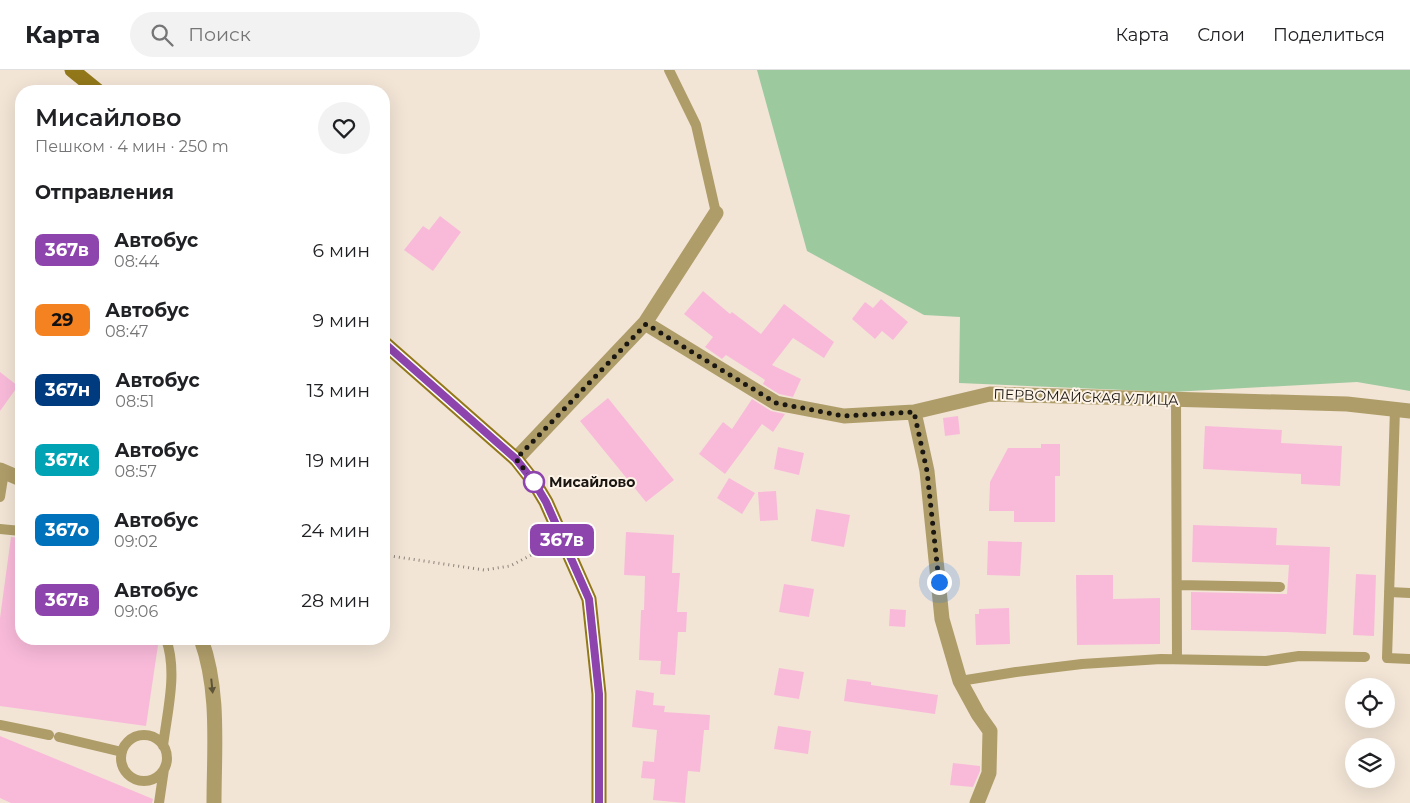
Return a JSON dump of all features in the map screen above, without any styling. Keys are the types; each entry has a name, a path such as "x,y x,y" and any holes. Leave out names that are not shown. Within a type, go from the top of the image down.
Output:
{"main road":[{"path":"76,72 91,85"},
{"path":"390,348 516,459 534,482 546,502 589,599 599,694 599,803"}],"street":[{"path":"516,459 646,324 716,213"},
{"name":"ПЕРВОМАЙСКАЯ УЛИЦА","path":"646,324 776,403 844,416 914,412 990,394 1347,404 1403,410"},
{"path":"914,412 927,471 942,619 960,681 978,714 990,731 989,773 977,803"},
{"path":"2,471 15,476"},
{"path":"203,645 212,684 214,803"}],"lane":[{"path":"669,70 696,125 716,213"},
{"path":"1176,400 1177,659"},
{"path":"1403,410 1389,592 1387,658 1410,659"},
{"path":"0,497 2,471"},
{"path":"0,529 15,530"},
{"path":"1177,585 1280,587"},
{"path":"1389,592 1410,593"},
{"path":"163,746 172,673 171,651 168,645"},
{"path":"960,681 1082,664 1161,659 1266,662 1299,656 1365,657"},
{"path":"0,725 122,752"},
{"path":"159,803 166,761 166,753 163,746 150,736 142,736 128,742 122,752 122,764 125,771 130,777 137,780 153,779 160,775 164,768"}],"path":[{"path":"390,556 484,570 492,569 510,566 543,549 542,533"}],"green space":[{"path":"757,70 1410,70 1410,391 1357,382 1172,392 959,383 960,317 924,315 807,251"}],"building":[{"path":"440,216 461,232 433,271 404,250 423,226 429,230"},
{"path":"703,291 730,314 732,312 761,334 784,304 834,342 824,358 793,338 772,365 801,379 793,397 779,394 763,384 765,380 726,355 722,359 705,347 713,337 684,314"},
{"path":"881,299 908,322 893,340 882,331 875,339 852,319 865,302 873,308"},
{"path":"0,372 15,384 15,390 0,411"},
{"path":"608,398 674,480 646,502 580,421"},
{"path":"752,399 771,411 785,414 773,432 762,424 725,474 699,454 723,422 732,429"},
{"path":"958,416 960,434 945,436 943,418"},
{"path":"1205,426 1282,430 1281,443 1342,446 1340,486 1301,484 1301,474 1203,469"},
{"path":"1041,444 1060,444 1060,476 1055,476 1055,522 1014,522 1014,511 989,511 990,482 1008,448 1041,448"},
{"path":"778,447 804,453 799,475 774,469"},
{"path":"729,478 755,493 742,514 717,498"},
{"path":"776,491 778,520 760,521 758,492"},
{"path":"816,509 850,515 844,547 811,541"},
{"path":"1193,525 1277,528 1276,545 1330,547 1326,634 1191,630 1191,592 1287,594 1289,565 1192,562"},
{"path":"626,532 674,535 672,573 680,573 677,612 687,612 686,632 678,632 675,675 660,674 661,661 639,660 641,610 644,610 645,576 624,575"},
{"path":"11,537 15,537 15,645 158,645 146,726 0,706 0,618"},
{"path":"988,541 1022,542 1020,576 987,575"},
{"path":"1356,574 1376,575 1374,636 1353,635"},
{"path":"1076,575 1113,575 1113,599 1160,598 1160,644 1077,645"},
{"path":"784,584 814,589 809,617 779,612"},
{"path":"1009,608 1010,644 976,645 975,614 979,614 979,609"},
{"path":"890,609 906,610 905,627 889,626"},
{"path":"779,668 804,672 799,699 774,695"},
{"path":"847,679 871,682 871,685 938,695 935,714 844,701"},
{"path":"636,690 654,693 653,705 665,706 664,712 710,715 709,730 704,730 700,772 688,771 685,803 653,800 655,779 641,778 643,761 654,762 657,730 632,727"},
{"path":"778,726 811,731 808,754 774,749"},
{"path":"0,736 153,799 152,803 11,803 0,798"},
{"path":"953,763 980,766 980,771 973,787 950,785"}],"bus line":[{"name":"367в","path":"390,348 516,459 534,482 546,502 589,599 599,694 599,803"}],"place":[{"name":"Мисайлово","path":"534,482"}],"route":[{"path":"534,482 516,459 646,324 776,403 844,416 914,412 927,471 939,582"}]}
